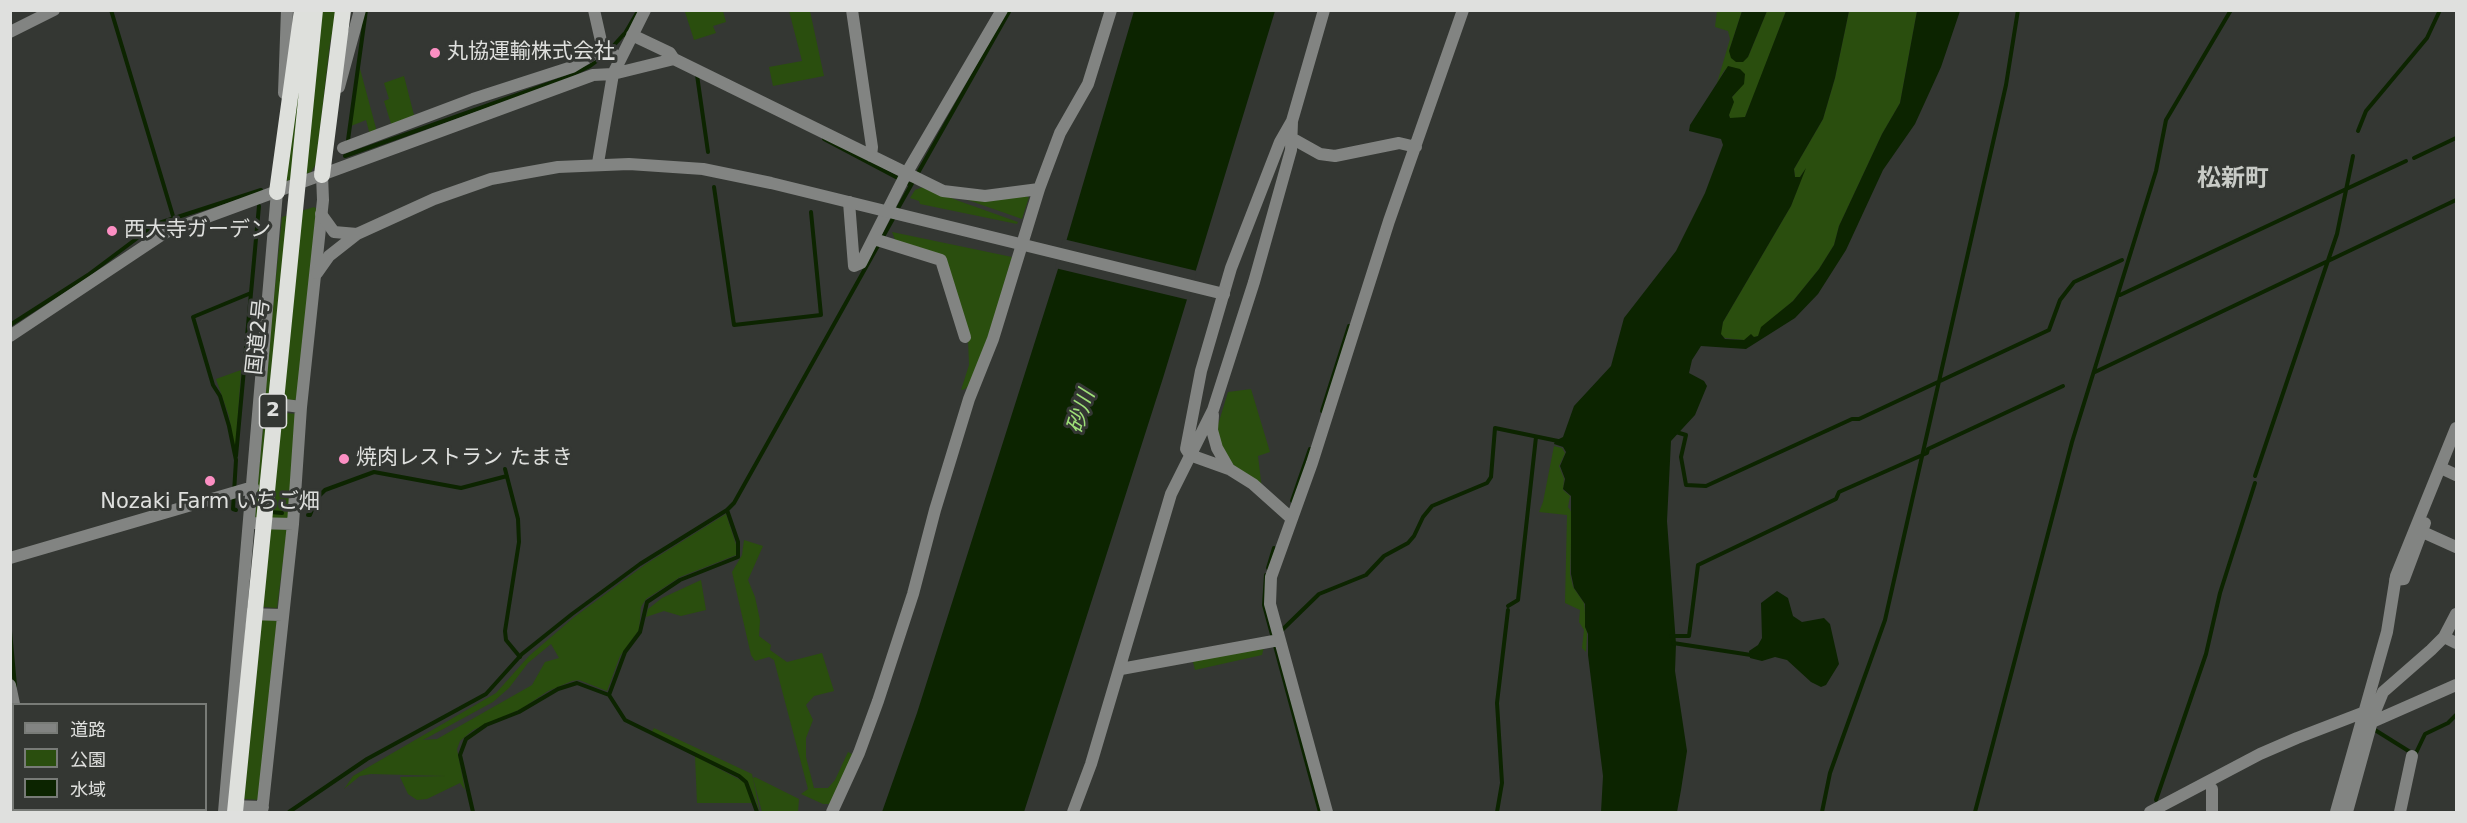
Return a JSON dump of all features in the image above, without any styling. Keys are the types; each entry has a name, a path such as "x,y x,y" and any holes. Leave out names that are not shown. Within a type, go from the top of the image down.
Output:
{"highway":[{"path":"277,192 302,10"},
{"name":"国道2号","path":"228,810 315,10"},
{"path":"322,175 343,10"}],"street":[{"path":"10,32 54,10"},
{"path":"286,124 284,49 287,10"},
{"path":"327,127 360,10"},
{"path":"594,10 597,31 610,52 613,74 598,163"},
{"path":"343,148 473,99 561,71 610,52 632,35 645,10"},
{"path":"852,10 872,147 871,156"},
{"path":"849,202 854,266 861,263 878,240 1002,10"},
{"path":"832,813 860,753 882,690 913,594 935,510 969,399 993,339 1039,189 1060,133 1088,84 1111,10"},
{"path":"1291,518 1253,484 1229,469 1190,455 1186,449 1201,371 1224,294 1244,235 1288,136 1324,10"},
{"path":"1327,813 1276,641 1269,592 1271,577 1312,463 1412,146 1463,10"},
{"path":"632,35 670,54 672,59 871,156 909,179 961,195 985,196 1039,189"},
{"path":"10,336 166,232 582,78 613,74 672,59"},
{"path":"1288,136 1320,154 1335,156 1399,143 1412,146"},
{"path":"1072,813 1091,764 1171,494 1214,410 1291,150 1288,136"},
{"path":"317,273 329,256 357,234 434,199 491,179 558,167 598,163 703,169 883,210 1208,288 1224,294"},
{"path":"277,192 228,810 263,810 293,525 301,407 317,273 322,175"},
{"path":"321,214 334,232 357,234"},
{"path":"878,240 941,260 965,337"},
{"path":"261,402 301,407"},
{"path":"1214,410 1215,439 1229,469"},
{"path":"2447,470 2457,428"},
{"path":"2347,813 2399,580 2417,529 2457,450"},
{"path":"10,558 253,487"},
{"path":"250,523 293,525"},
{"path":"2417,529 2457,546"},
{"path":"243,614 282,615"},
{"path":"2336,813 2369,715 2389,684 2444,637 2457,614"},
{"path":"2444,637 2457,643"},
{"path":"1120,669 1276,641"},
{"path":"10,685 14,703"},
{"path":"2151,813 2260,754 2457,685"},
{"path":"2400,813 2412,756"},
{"path":"2212,789 2212,813"}],"green space":[{"path":"692,10 723,11 726,22 713,26 716,33 694,40 685,12"},
{"path":"306,11 337,11 330,43 316,164 311,172 287,181 285,179"},
{"path":"789,11 810,11 824,76 773,86 769,67 802,61"},
{"path":"1717,11 1742,11 1729,51 1748,57 1767,11 1786,11 1745,117 1742,118 1730,118 1732,97 1735,94 1725,69 1717,83 1730,39 1728,31 1715,27"},
{"path":"1849,11 1917,11 1900,103 1882,134 1839,226 1834,245 1819,269 1793,301 1769,321 1758,336 1744,340 1725,338 1720,334 1723,322 1791,206 1804,171 1800,177 1795,177 1794,169 1823,119 1835,78"},
{"path":"359,65 377,132 370,135 366,120 351,126"},
{"path":"404,76 415,119 392,127 384,101 389,99 384,83"},
{"path":"923,187 1018,222 1017,224 920,204 919,201 910,198 915,190"},
{"path":"1020,195 1029,197 1022,219 965,199"},
{"path":"314,207 317,209 299,398 294,400 267,398 264,395 282,217"},
{"path":"892,232 1012,257 984,351 972,382 965,389 961,390 969,365 968,339 946,260 896,242"},
{"path":"241,370 236,446 234,447 229,416 216,379"},
{"path":"1251,389 1270,452 1258,456 1262,489 1232,466 1224,455 1217,428 1228,392"},
{"path":"265,411 297,414 288,519 253,518"},
{"path":"1554,446 1562,448 1565,453 1559,466 1564,479 1563,490 1570,496 1568,507 1572,513 1570,574 1573,587 1584,603 1586,652 1582,648 1584,630 1579,622 1580,610 1565,603 1567,515 1539,512"},
{"path":"726,514 737,548 736,555 680,577 646,599 641,607 639,630 620,656 607,691 579,680 572,681 548,691 521,709 473,730 460,741 457,749 465,790 460,783 427,799 417,800 408,794 400,777 445,776 371,774 360,776 344,789 353,776 496,693 529,656 573,618 646,564","holes":["551,644 559,658 545,662 532,685 437,739 423,740 493,702 509,688 528,663"]},
{"path":"271,525 287,530 277,608 263,607"},
{"path":"744,540 763,546 748,580 755,597 760,620 759,636 771,645 770,650 787,662 822,653 834,691 814,696 806,705 813,720 806,738 806,757 814,788 828,788 835,780 848,752 854,755 832,804 823,804 801,794 808,789 774,660 769,657 755,661 751,655 732,572 742,555"},
{"path":"701,580 706,610 681,616 664,611 646,617 648,609 662,598"},
{"path":"262,618 277,621 260,800 244,799"},
{"path":"1264,647 1262,655 1195,670 1192,658"},
{"path":"654,728 752,774 760,812 748,782 740,775 651,733"},
{"path":"695,756 746,783 753,803 697,803"},
{"path":"753,778 799,799 798,812 762,812"}],"water":[{"name":"砂川","path":"1134,11 1275,11 1163,378 1024,812 882,812 917,713 1058,269"},
{"path":"1742,11 1767,11 1748,57 1743,62 1736,62 1731,58 1729,51"},
{"path":"1786,11 1849,11 1835,78 1823,119 1794,169 1795,177 1800,177 1806,168 1791,206 1723,322 1721,334 1725,339 1744,340 1751,334 1754,337 1758,336 1761,327 1793,301 1819,269 1834,245 1839,226 1882,134 1900,103 1917,11 1960,11 1941,67 1915,124 1883,170 1846,250 1818,294 1795,318 1746,349 1701,346 1692,360 1689,373 1704,381 1707,386 1695,415 1671,441 1667,521 1676,644 1675,671 1687,751 1677,812 1601,812 1603,776 1588,655 1588,634 1585,627 1585,604 1574,588 1571,574 1571,496 1563,489 1565,479 1560,466 1566,452 1563,447 1554,444 1563,437 1574,406 1611,366 1624,318 1676,251 1705,193 1723,145 1721,139 1689,131 1690,125 1728,66 1740,69 1745,74 1744,84 1732,97 1734,102 1730,118 1745,117"},
{"path":"1777,591 1788,598 1793,616 1802,622 1824,618 1830,624 1839,664 1826,685 1821,687 1811,682 1787,660 1775,657 1762,661 1750,658 1749,651 1758,645 1762,638 1761,603"}],"pier":[{"path":"1063,239 1197,271 1189,300 1055,268"}],"waterway":[{"path":"111,10 173,216"},
{"path":"348,140 366,10"},
{"path":"897,210 1010,10"},
{"path":"1822,812 1830,773 1885,620 2006,85 2018,10"},
{"path":"1975,812 2072,442 2156,171 2166,120 2231,10"},
{"path":"2358,131 2366,111 2427,38 2440,10"},
{"path":"624,35 637,13"},
{"path":"345,156 565,78 590,66 606,54 624,34"},
{"path":"697,75 708,152"},
{"path":"2414,158 2456,138"},
{"path":"824,139 911,185"},
{"path":"2255,476 2337,234 2353,156"},
{"path":"2120,295 2406,161"},
{"path":"714,187 734,325 821,315 811,212"},
{"path":"10,325 88,275 156,224 261,190"},
{"path":"2095,372 2456,200"},
{"path":"236,456 259,206"},
{"path":"289,812 367,759 486,694 522,654 572,614 640,564 727,510 734,503 894,217"},
{"path":"1676,432 1686,435 1681,457 1686,485 1706,486 1852,419 1859,419 2049,330 2060,300 2074,282 2122,260"},
{"path":"236,510 233,509 236,460 229,426 220,396 213,385 193,317 251,293"},
{"path":"1322,411 1349,326"},
{"path":"1671,636 1689,636 1698,565 1836,499 1839,492 1927,453 1928,449 2063,386"},
{"path":"1281,631 1319,594 1366,575 1384,556 1408,543 1432,506 1487,483 1491,477 1495,428 1558,441"},
{"path":"1508,606 1518,600 1536,437"},
{"path":"1292,501 1310,449"},
{"path":"505,469 518,519 519,542 505,631 506,640 520,657"},
{"path":"308,515 316,499 325,490 374,472 461,488 507,476"},
{"path":"2156,800 2206,654 2220,593 2255,483"},
{"path":"727,510 738,542 738,557 680,580 647,602 640,632 625,652 609,695 625,720 739,776 746,782 757,812"},
{"path":"270,512 282,513"},
{"path":"1268,568 1274,548"},
{"path":"1266,575 1264,605 1320,812"},
{"path":"1497,812 1502,783 1497,703 1508,610"},
{"path":"10,631 15,686"},
{"path":"1673,643 1751,655"},
{"path":"473,812 460,755 466,739 486,725 519,712 558,689 577,683 609,695"},
{"path":"2375,730 2415,755 2425,734 2448,723 2456,715"}],"place":[{"name":"丸協運輸株式会社","path":"435,53"},
{"name":"西大寺ガーデン","path":"112,231"},
{"name":"焼肉レストラン たまき","path":"344,459"},
{"name":"Nozaki Farm いちご畑","path":"210,481"}],"district":[{"name":"松新町","path":"2233,180"}]}
